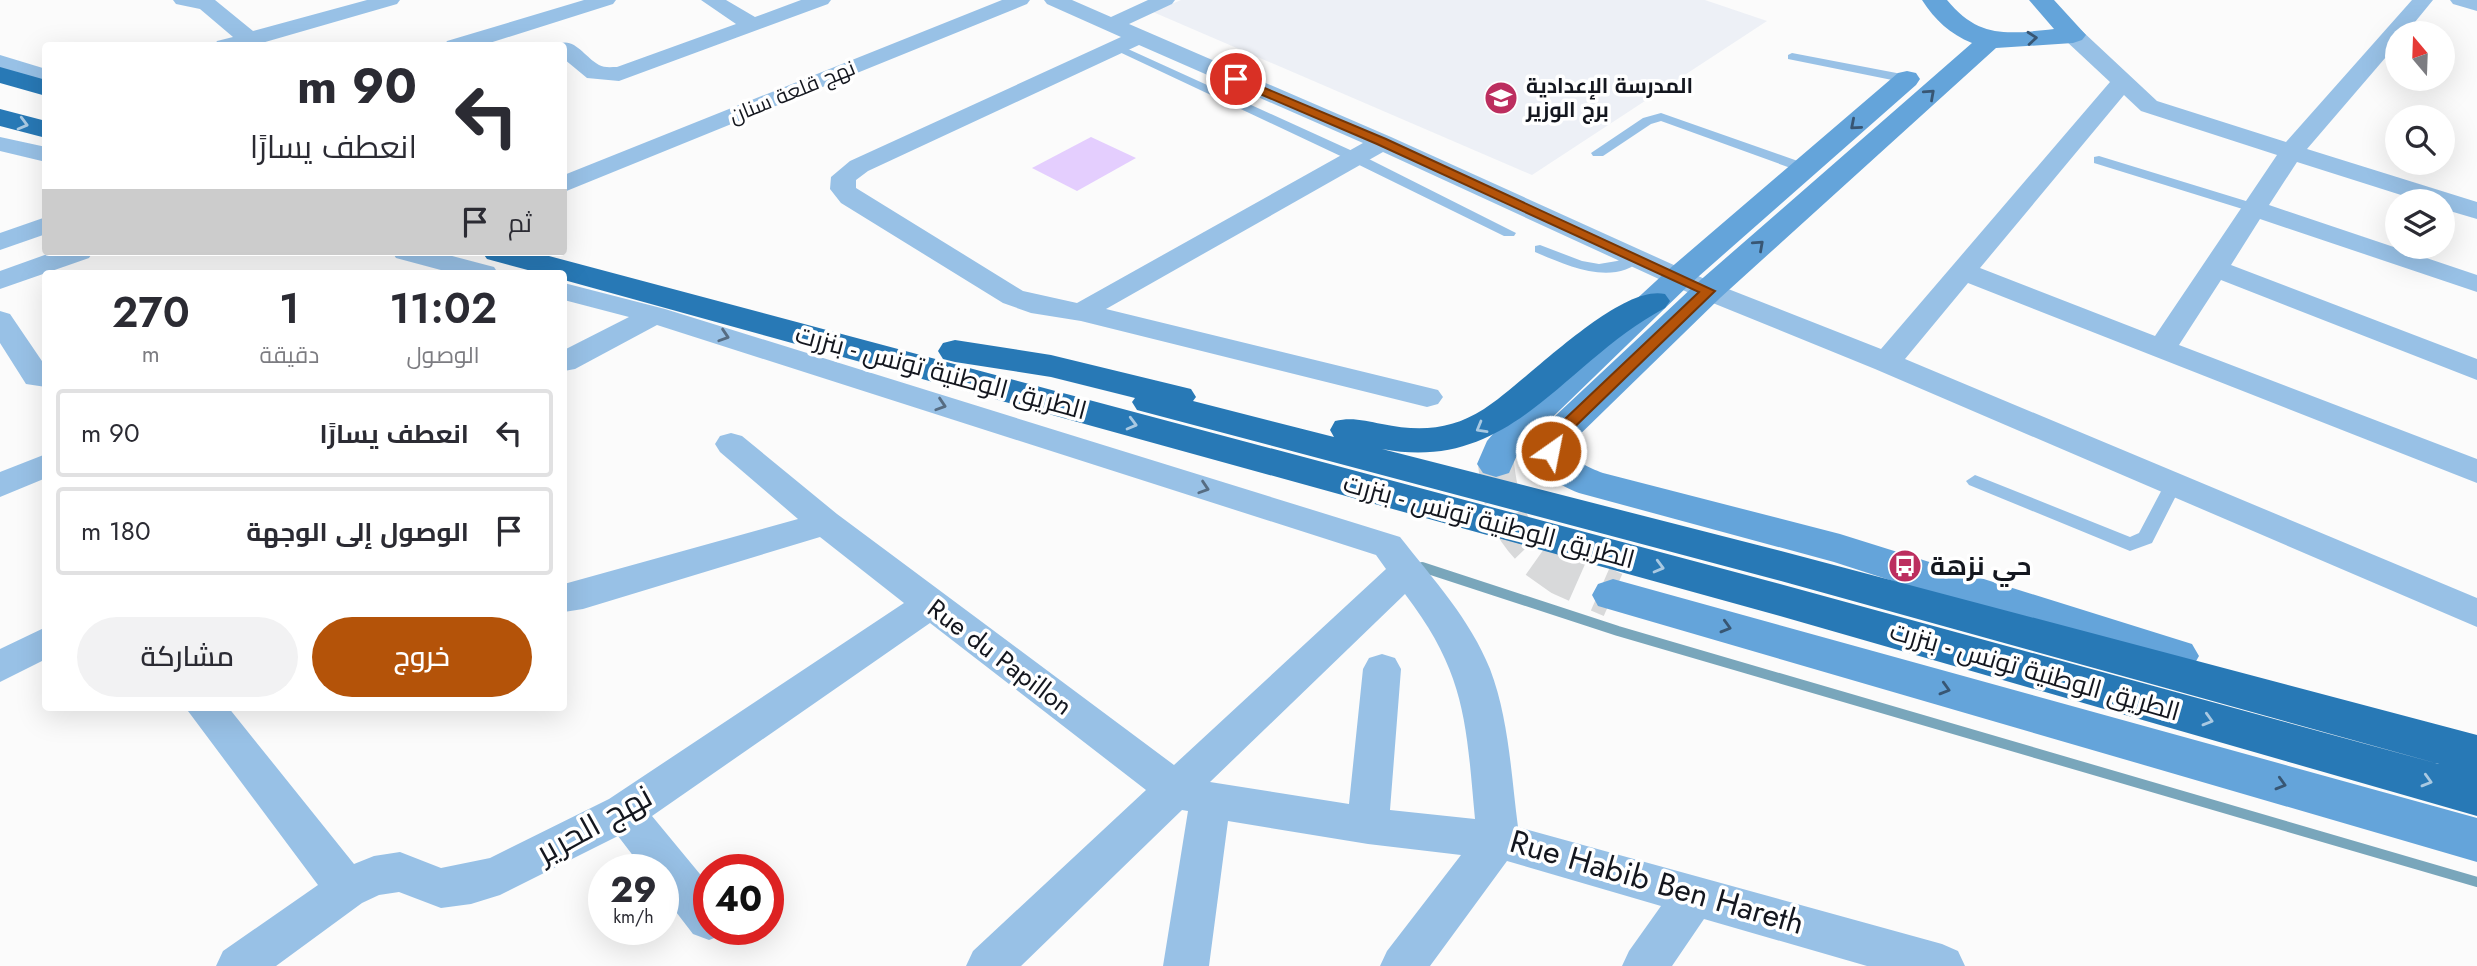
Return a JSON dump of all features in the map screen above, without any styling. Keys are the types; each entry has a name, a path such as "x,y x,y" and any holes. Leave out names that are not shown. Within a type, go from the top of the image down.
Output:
{"highway":[{"path":"0,75 42,87"},
{"path":"0,92 42,103"},
{"path":"0,117 42,129"},
{"name":"الطريق الوطنية تونس - بنزرت","path":"567,246 955,351 1781,566 2477,755"},
{"name":"الطريق الوطنية تونس - بنزرت","path":"567,290 1767,596 2477,795"},
{"path":"1191,400 1396,438 1436,442 1467,436 1496,419 1609,324 1653,301"},
{"path":"955,351 1051,366 1191,400 2132,644"}],"street":[{"path":"183,0 207,4 248,39"},
{"path":"238,42 332,7 390,0"},
{"path":"468,42 606,0"},
{"path":"710,0 754,26"},
{"path":"567,51 595,73 619,74 821,0"},
{"name":"نهج قلعة سنان","path":"567,183 1020,0"},
{"path":"1054,0 1122,37 1334,121 1693,284 1886,362 2477,613"},
{"path":"1165,0 1122,37 859,166 844,177 843,189 850,198 1013,297 1031,304 1081,312 1427,397"},
{"path":"1934,0 1962,32 1990,40 2073,35"},
{"path":"2041,0 2073,35 2149,106 2477,211"},
{"path":"2162,348 2291,152 2423,0"},
{"path":"2460,0 2477,5"},
{"path":"531,22 556,42"},
{"path":"1962,32 1804,168 1693,284 1550,442 1556,462 1564,470 1593,484 1840,549 2132,644 2477,736"},
{"path":"1496,464 1500,450 1517,430 1653,301 1693,284 1990,40"},
{"path":"0,62 42,75"},
{"path":"1886,362 2123,82"},
{"path":"1081,312 1381,142"},
{"path":"0,144 42,154"},
{"path":"2254,208 2477,284"},
{"path":"0,242 42,226"},
{"path":"0,281 68,256"},
{"path":"425,256 476,267"},
{"path":"2214,268 2477,370"},
{"path":"1963,271 2477,472"},
{"path":"567,293 655,315 1406,570 1193,795 989,966"},
{"path":"567,360 655,315"},
{"path":"0,320 37,377 42,377"},
{"name":"Rue du Papillon","path":"731,444 825,523 930,604 1193,795"},
{"path":"0,485 42,467"},
{"path":"567,598 583,596 825,523"},
{"name":"Rue Habib Ben Hareth","path":"1406,570 1460,646 1473,673 1481,706 1498,840 1942,966"},
{"path":"1613,595 2477,840"},
{"name":"نهج الحرير","path":"239,966 347,889 387,872 400,872 441,888 471,884 500,875 624,812 930,604"},
{"path":"0,667 42,643"},
{"path":"1368,827 1382,669"},
{"path":"208,711 347,889"},
{"path":"1193,795 1368,827 1498,840"},
{"path":"1186,966 1193,795"},
{"path":"624,812 693,899"},
{"path":"1403,966 1498,840"},
{"path":"1645,966 1695,894"}],"lane":[{"path":"1122,37 1308,135 1509,233"},
{"path":"1792,57 1907,79"},
{"path":"1598,153 1647,121 1661,117 1804,168"},
{"path":"1308,135 1334,121"},
{"path":"2099,160 2254,208"},
{"path":"1540,249 1590,269 1618,268 1636,258"},
{"path":"1975,481 2130,544 2146,538 2173,484"}],"shaded area":[{"name":"المدرسة الإعدادية برج الوزير","path":"1181,0 1705,0 1767,21 1532,175 1153,12"},
{"path":"1091,137 1136,158 1077,191 1032,168"}],"waterway":[{"path":"1422,567 1618,631 2477,882"}],"tunnel":[{"path":"1496,464 1500,492 1508,516 1521,538 1541,558"},
{"path":"1539,556 1563,573 1613,595"}],"place":[{"name":"المدرسة الإعدادية برج الوزير","path":"1501,98"},
{"name":"حي نزهة","path":"1905,566"}],"route":[{"path":"1236,79 1708,291 1550,442 1551,451"}]}
